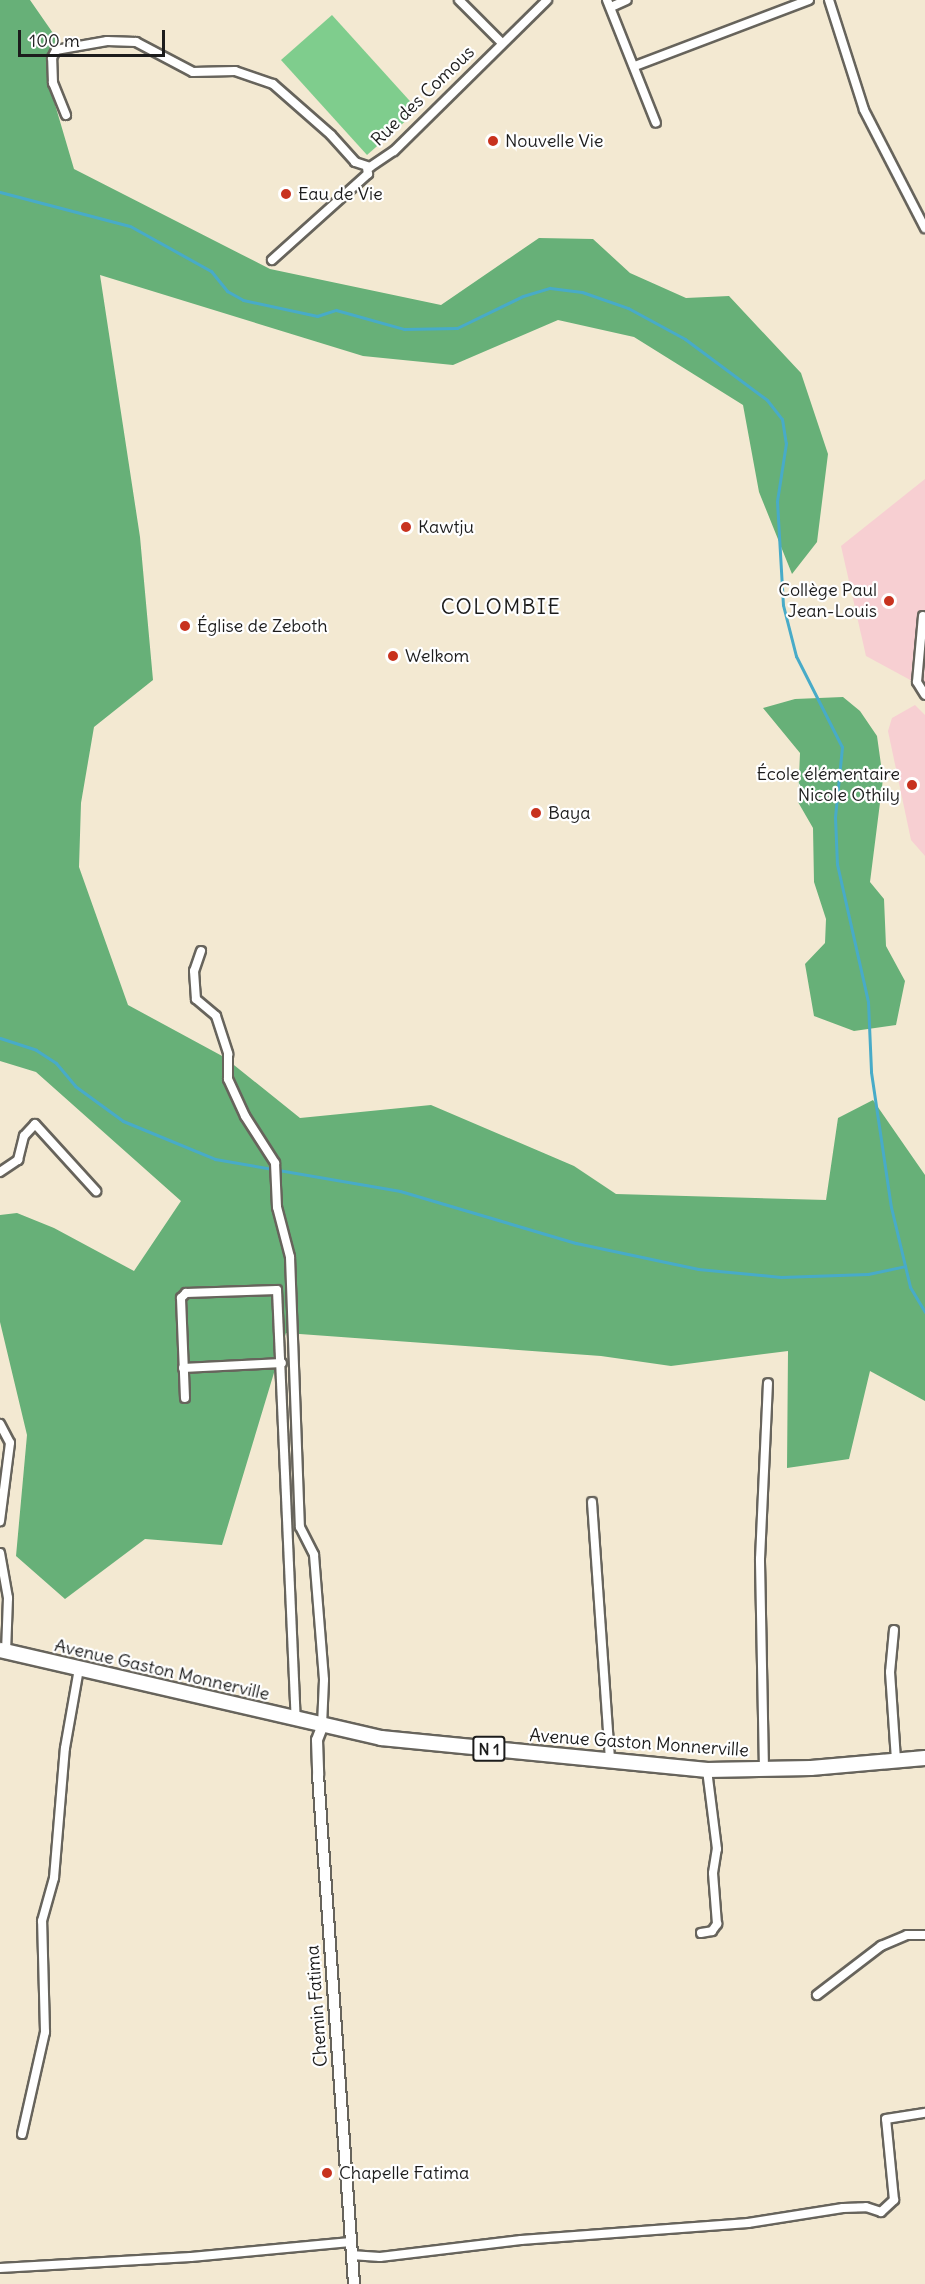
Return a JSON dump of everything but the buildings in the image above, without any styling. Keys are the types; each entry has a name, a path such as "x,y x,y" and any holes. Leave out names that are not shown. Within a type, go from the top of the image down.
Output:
{"main road":[{"name":"Avenue Gaston Monnerville","path":"3,1651 322,1727 381,1738 707,1770 764,1770 925,1758"}],"street":[{"path":"459,0 502,43"},
{"path":"627,0 609,3 657,123"},
{"path":"635,66 809,0"},
{"path":"829,0 864,110 925,228"},
{"name":"Rue des Comous","path":"66,115 53,83 52,58 56,50 106,41 136,42 193,72 235,71 273,84 324,128 355,162 367,168 394,151 543,1"},
{"path":"272,260 368,174 367,168"},
{"path":"923,616 917,682 925,695"},
{"path":"201,951 194,971 196,999 216,1016 228,1054 228,1079 245,1116 269,1147 275,1163 277,1207 290,1257 300,1527 314,1555 324,1680 322,1727"},
{"path":"0,1172 18,1160 24,1136 35,1124 96,1191"},
{"path":"185,1398 181,1298 186,1293 268,1290 279,1294 296,1720"},
{"path":"183,1368 282,1363"},
{"path":"764,1770 760,1559 768,1383"},
{"path":"0,1424 10,1443 0,1521"},
{"path":"592,1502 610,1761"},
{"path":"0,1554 8,1598 3,1651"},
{"path":"894,1630 890,1672 896,1760"},
{"path":"22,2134 45,2032 42,1921 54,1878 65,1748 79,1669"},
{"name":"Chemin Fatima","path":"322,1727 317,1740 318,1775 354,2284"},
{"path":"701,1933 712,1931 717,1924 713,1873 717,1849 707,1770"},
{"path":"817,1995 882,1946 907,1935 925,1935"},
{"path":"351,2255 381,2257 521,2240 758,2222 843,2208 866,2207 880,2212 894,2200 886,2119 925,2113"},
{"path":"0,2268 191,2257 350,2242"}],"shaded area":[{"name":"Collège Paul Jean-Louis","path":"925,479 925,688 866,656 841,546"},
{"name":"École élémentaire Nicole Othily","path":"915,705 925,715 925,856 911,840 888,731 892,718"}],"green space":[{"path":"0,0 30,0 55,36 54,101 74,169 270,269 441,305 539,238 593,239 630,273 686,298 729,296 801,373 828,454 817,542 792,574 759,492 743,405 634,337 558,320 453,365 363,356 100,275 140,537 153,680 94,727 81,803 79,867 128,1005 224,1057 300,1118 431,1105 574,1166 616,1194 826,1200 838,1118 873,1100 925,1175 925,1401 870,1371 849,1459 787,1468 788,1351 671,1366 601,1356 286,1333 222,1545 145,1539 65,1599 16,1556 27,1435 0,1322 0,1215 17,1213 54,1228 134,1271 181,1201 36,1072 0,1061"},
{"path":"332,15 418,110 367,155 281,60"},
{"path":"843,697 860,711 877,736 883,779 870,882 884,899 886,946 905,981 896,1025 854,1031 814,1016 805,964 825,943 826,919 814,882 813,828 798,802 800,753 763,708 795,699"}],"waterway":[{"path":"0,192 130,226 211,271 227,291 243,300 317,316 336,310 404,329 457,328 523,296 550,288 582,292 628,308 685,339 767,400 782,419 786,443 777,501 783,605 796,656 842,747 835,817 837,864 868,1002 871,1072 891,1207 910,1287 925,1312"},
{"path":"0,1038 36,1050 56,1063 75,1086 123,1121 215,1159 400,1191 576,1243 698,1269 781,1277 868,1274 905,1266"}],"place":[{"name":"Nouvelle Vie","path":"493,141"},
{"name":"Eau de Vie","path":"286,194"},
{"name":"Kawtju","path":"406,527"},
{"name":"Collège Paul Jean-Louis","path":"889,601"},
{"name":"Église de Zeboth","path":"185,626"},
{"name":"Welkom","path":"393,656"},
{"name":"École élémentaire Nicole Othily","path":"912,785"},
{"name":"Baya","path":"536,813"},
{"name":"Chapelle Fatima","path":"327,2173"}],"district":[{"name":"COLOMBIE","path":"501,607"}]}
